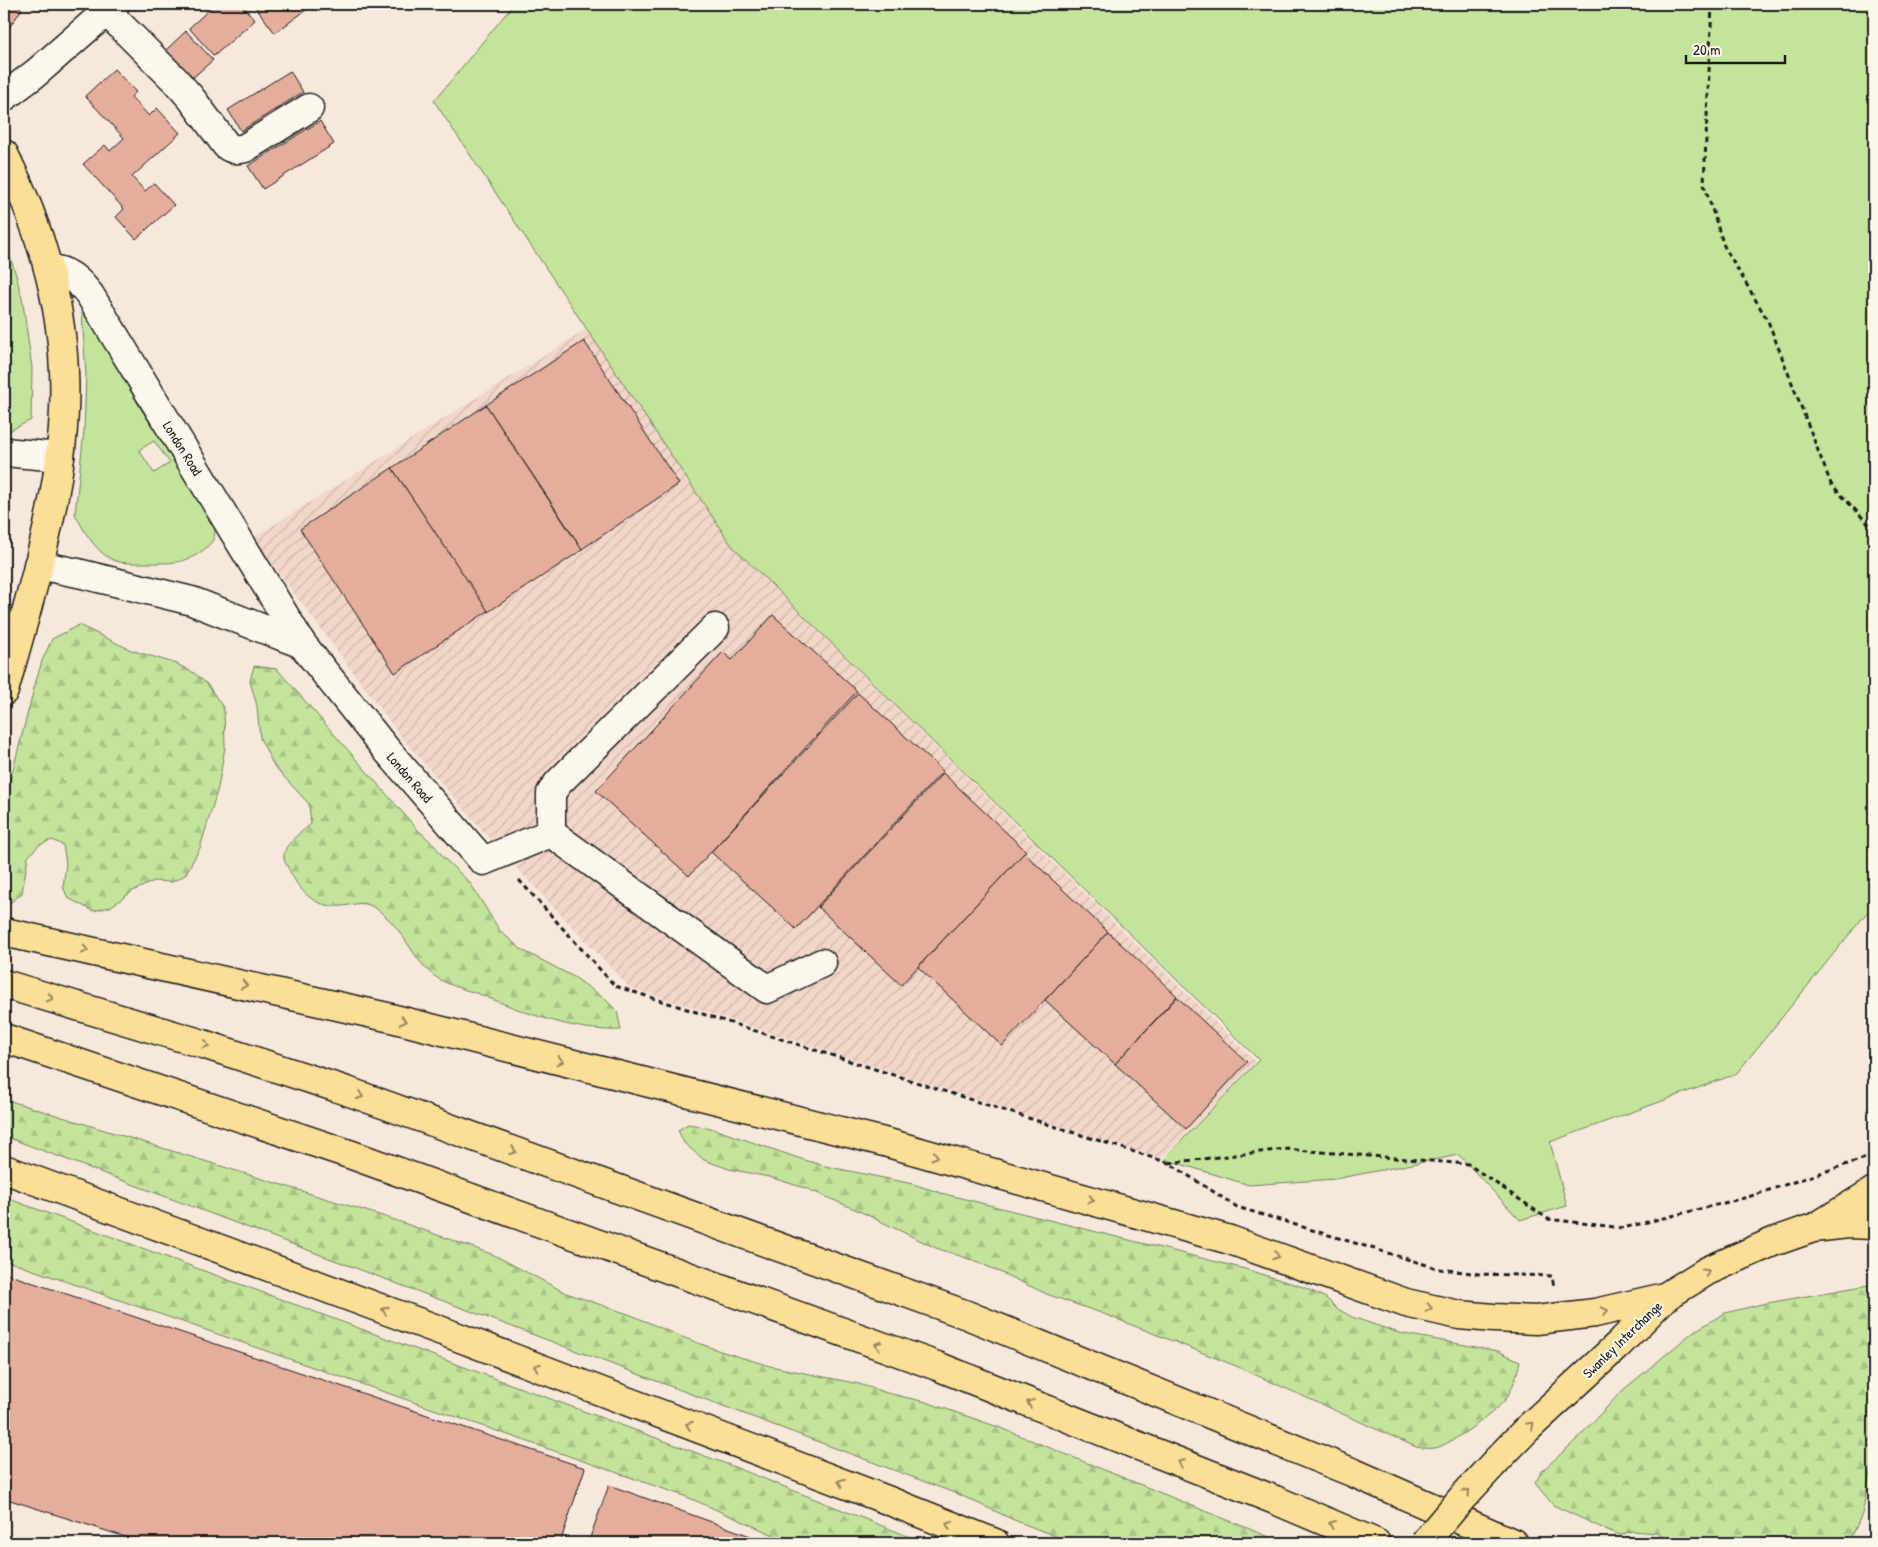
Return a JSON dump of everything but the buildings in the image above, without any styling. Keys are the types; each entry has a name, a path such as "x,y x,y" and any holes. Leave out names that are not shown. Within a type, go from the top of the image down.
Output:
{"main road":[{"path":"4,691 38,565 60,457 64,373 61,332 49,269 29,207 6,163"},
{"path":"4,932 387,1017 888,1143 1230,1240 1406,1303 1459,1315 1494,1318 1557,1318 1596,1313 1665,1297"},
{"path":"4,984 204,1044 347,1091 958,1312 1354,1473 1513,1543"},
{"path":"4,1038 362,1158 937,1366 1276,1500 1376,1543"},
{"path":"4,1169 442,1330 877,1496 994,1543"},
{"path":"1813,1228 1874,1191"},
{"name":"Swanley Interchange","path":"1424,1543 1462,1498 1527,1429 1620,1344 1665,1297 1707,1270 1773,1242 1813,1228 1848,1224 1874,1225"}],"street":[{"path":"4,97 36,73 111,8 176,81 230,148 238,150 245,148 309,108"},
{"name":"London Road","path":"49,269 67,272 80,282 90,295 302,644 385,748 483,861"},
{"path":"4,452 60,457"},
{"path":"38,565 192,601 302,644"},
{"path":"550,833 551,793 558,783 715,628"},
{"path":"483,861 550,833"},
{"path":"550,833 767,989 822,962"}],"path":[{"path":"1712,4 1704,184 1724,246 1768,321 1831,484 1874,530"},
{"path":"483,861 507,867 615,986 1169,1163 1237,1207 1440,1269 1479,1274 1552,1276 1557,1318"},
{"path":"1169,1163 1286,1149 1468,1164 1548,1219 1623,1228 1748,1196 1866,1158 1874,1151"}],"shaded area":[{"path":"587,329 732,546 1256,1062 1161,1159 629,987 498,848 402,738 253,538"}],"green space":[{"path":"514,4 1874,4 1874,904 1736,1074 1550,1142 1567,1206 1520,1220 1459,1155 1335,1179 1249,1185 1164,1159 1259,1060 732,546 434,101"},
{"path":"4,238 23,303 32,368 31,420 7,432 4,418"},
{"path":"85,312 141,409 214,523 215,534 212,542 200,553 192,557 170,563 115,561 100,551 86,533 75,514 84,431 86,375 82,313","holes":["154,441 170,463 154,473 139,450"]},
{"path":"79,625 131,650 177,664 194,673 208,685 224,709 225,747 218,788 200,848 185,875 172,882 154,881 133,891 110,907 93,911 68,898 63,887 66,863 63,845 52,840 39,845 28,857 22,893 9,904 4,897 4,804 42,661 52,639"},
{"path":"254,666 277,669 417,829 470,883 500,931 522,950 574,977 605,999 617,1011 621,1030 584,1028 548,1020 449,984 433,975 426,968 397,928 375,908 363,904 326,905 307,896 294,879 284,859 284,854 293,839 311,824 309,804 274,766 260,738 257,706 250,681"},
{"path":"4,1099 392,1219 494,1255 566,1293 631,1315 720,1351 770,1366 859,1384 926,1402 1001,1428 1284,1543 1073,1543 1014,1520 960,1495 4,1136"},
{"path":"688,1124 711,1128 825,1166 913,1184 941,1193 1245,1269 1303,1287 1326,1298 1336,1308 1352,1317 1399,1333 1498,1351 1520,1361 1516,1376 1505,1400 1472,1428 1442,1446 1435,1448 1416,1447 1236,1366 1104,1314 1049,1295 978,1262 936,1248 857,1210 805,1188 769,1177 729,1169 704,1160 684,1143 678,1130"},
{"path":"4,1197 732,1466 925,1543 792,1543 687,1497 4,1260"},
{"path":"1874,1284 1874,1453 1862,1514 1849,1543 1675,1543 1656,1533 1632,1531 1620,1535 1553,1505 1535,1483 1543,1470 1575,1441 1622,1391 1693,1332 1725,1313 1762,1304"}]}
